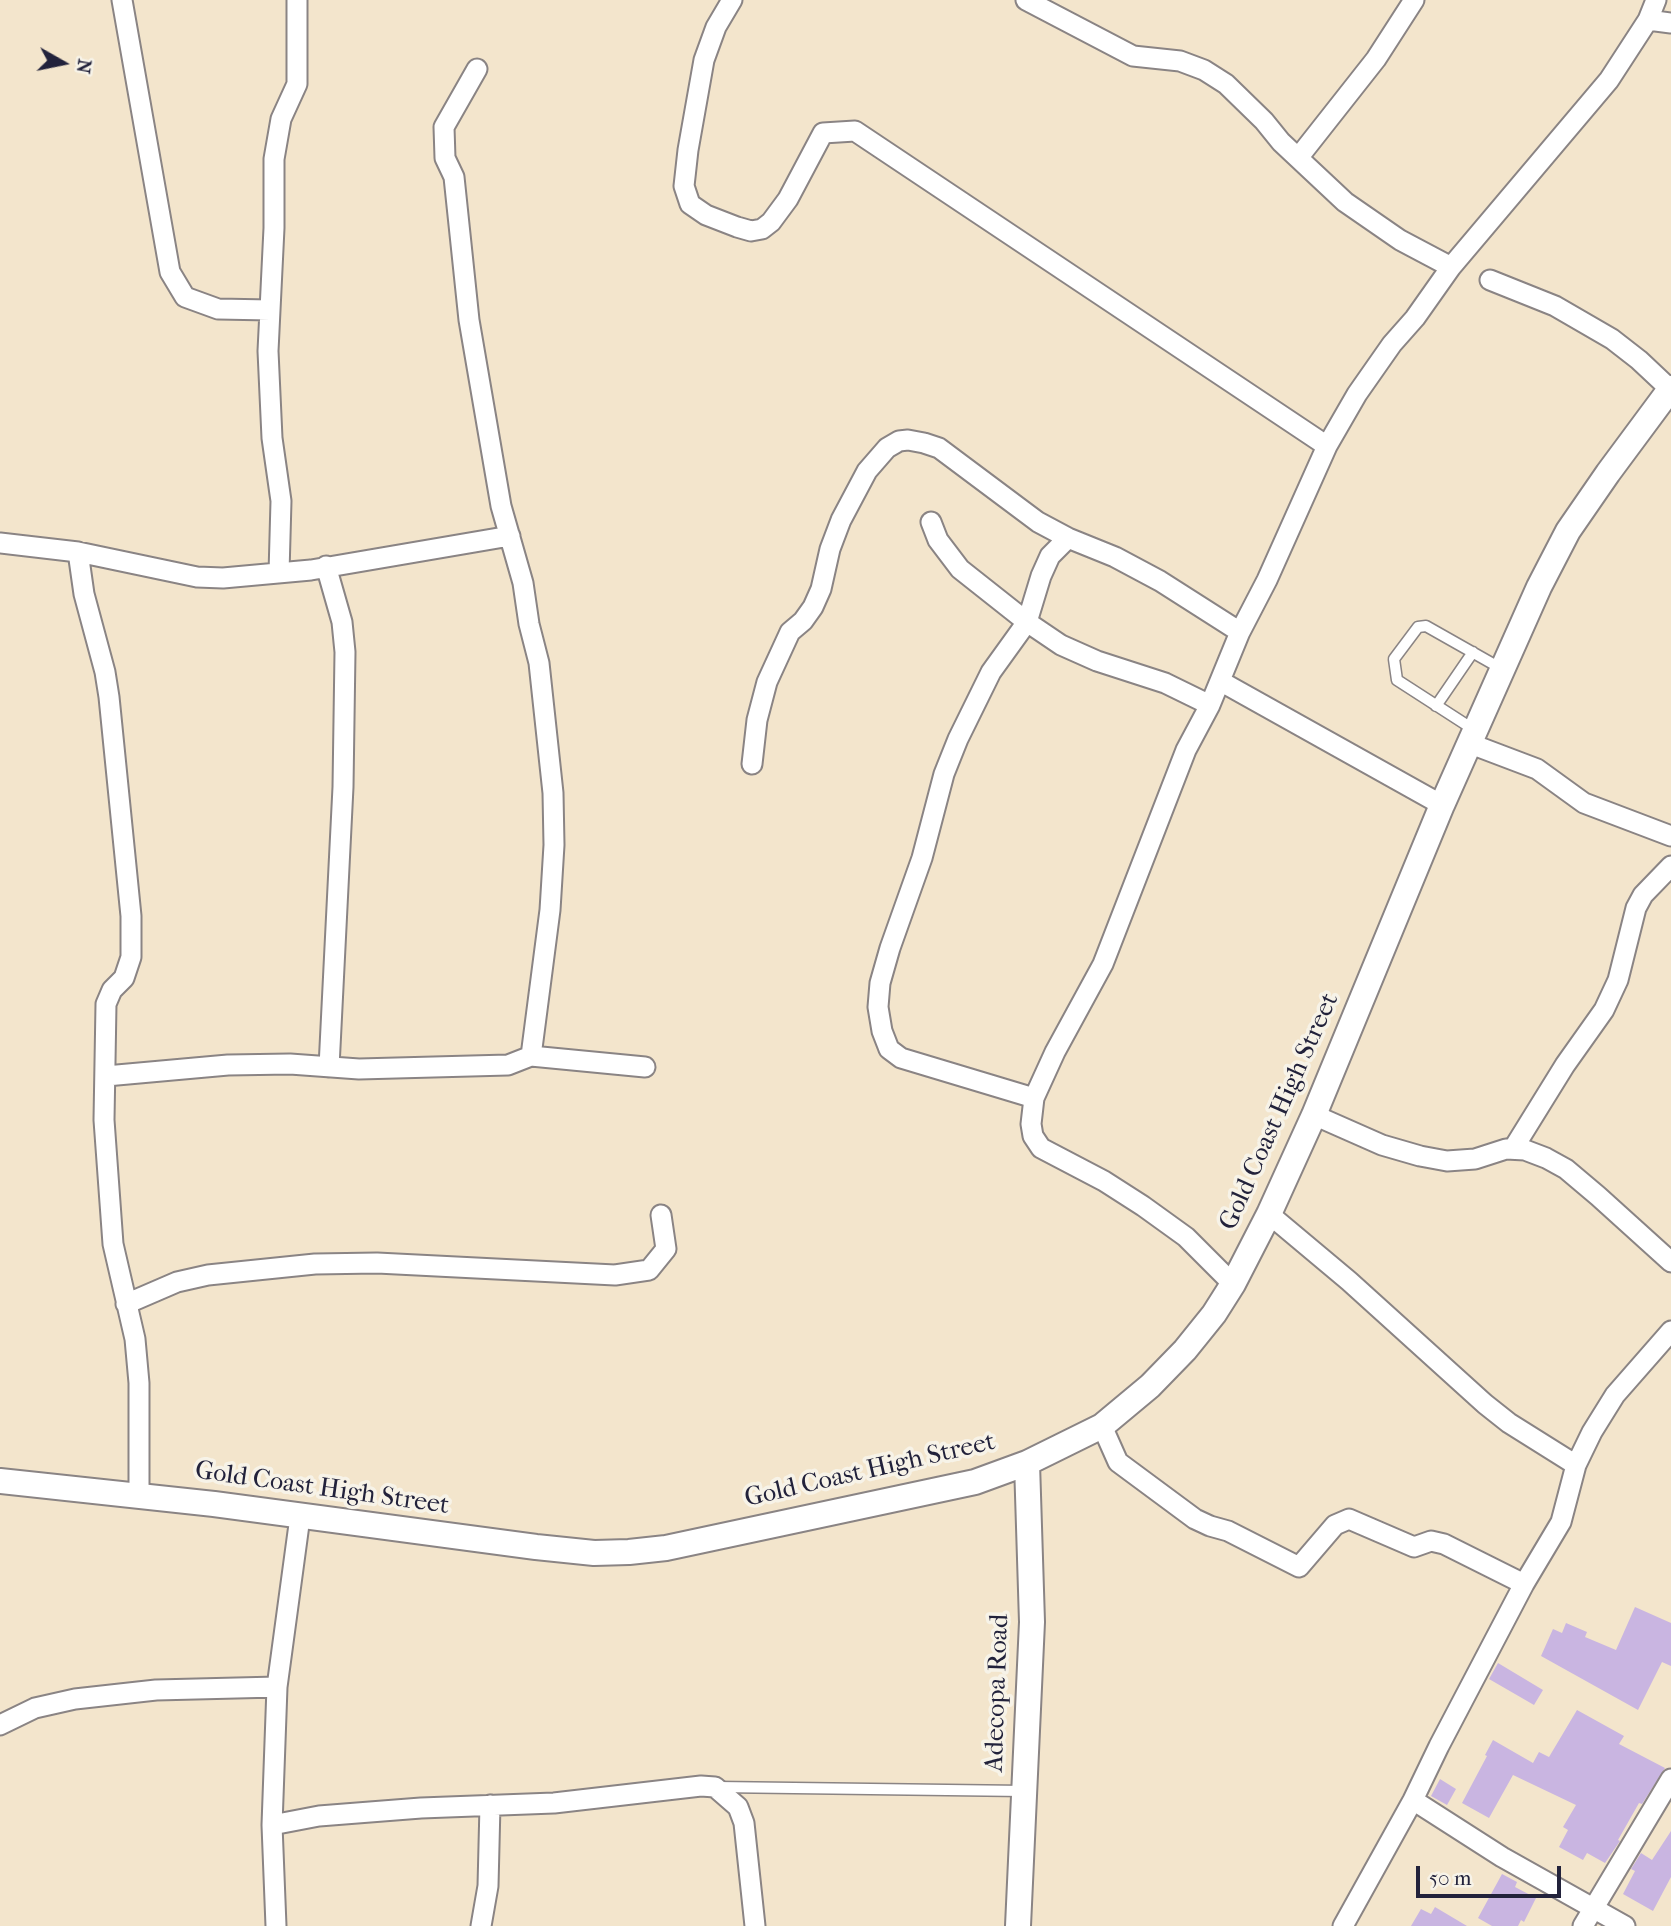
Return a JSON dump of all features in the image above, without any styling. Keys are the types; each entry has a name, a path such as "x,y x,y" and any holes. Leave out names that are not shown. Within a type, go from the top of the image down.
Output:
{"street":[{"path":"122,0 170,272 185,297 218,310 270,310"},
{"path":"279,573 281,500 272,438 268,351 276,137 297,83 297,0"},
{"path":"732,0 716,27 704,60 684,187 690,204 706,215 737,227 762,229 771,222 788,199 823,133 855,131 1327,446"},
{"path":"1026,0 1133,56 1180,61 1204,70 1226,84 1345,202 1400,240 1451,267"},
{"path":"1298,158 1376,59 1414,0"},
{"path":"1233,1284 1186,1237 1143,1206 1104,1181 1041,1148 1033,1136 1031,1124 1034,1098 1055,1052 1103,964 1186,750 1210,705 1240,632 1267,580 1327,446 1371,374 1451,267 1609,80 1648,20 1656,0"},
{"path":"1648,20 1671,23"},
{"path":"477,69 444,127 445,159 454,177 463,272 501,506 523,583 529,624 539,663 553,793 554,845 550,910 531,1056"},
{"path":"1490,280 1555,306 1612,339 1671,389"},
{"name":"Gold Coast High Street","path":"0,1480 139,1495 536,1547 594,1553 629,1552 666,1548 975,1482 1027,1463 1102,1426 1150,1386 1185,1350 1214,1314 1233,1284 1269,1214 1314,1115 1442,805 1539,587 1568,531 1671,389"},
{"path":"752,764 757,720 767,682 790,632 803,621 813,607 821,589 830,549 867,471 887,447 898,441 908,440 939,448 1038,522 1160,580 1240,632"},
{"path":"932,522 945,551 960,569 1061,645 1097,661 1165,683 1210,705"},
{"path":"0,543 78,552 197,577 223,578 279,573 510,536"},
{"path":"1034,1098 901,1058 890,1049 882,1031 878,1007 883,971 922,858 944,774 970,712 991,672 1027,622 1050,556 1068,538"},
{"path":"78,552 84,594 109,697 131,916 131,957 124,978 112,990 106,1004 104,1120 113,1244 135,1339 139,1383 139,1495"},
{"path":"326,566 342,622 345,652 344,787 329,1067"},
{"path":"1220,681 1442,805"},
{"path":"1474,738 1537,769 1584,803 1671,836"},
{"path":"1513,1149 1565,1065 1604,1010 1618,980 1636,908 1643,894 1671,866"},
{"path":"106,1076 228,1065 359,1069 508,1065 531,1056 645,1067"},
{"path":"1314,1115 1382,1145 1447,1161 1475,1159 1506,1149 1525,1150 1546,1157 1566,1169 1671,1262"},
{"path":"1269,1214 1358,1289 1485,1404 1509,1423 1576,1465"},
{"path":"127,1304 177,1282 208,1275 315,1264 377,1263 615,1275 649,1270 666,1249 660,1215"},
{"path":"1343,1926 1413,1800 1524,1584 1561,1522 1576,1465 1615,1395 1671,1331"},
{"path":"1102,1426 1118,1462 1195,1518 1228,1531 1299,1567 1335,1525 1349,1519 1415,1547 1431,1541 1444,1544 1524,1584"},
{"name":"Adecopa Road","path":"1018,1926 1032,1622 1027,1463"},
{"path":"276,1926 272,1825 277,1687 300,1517"},
{"path":"0,1726 35,1708 75,1699 156,1690 277,1687"},
{"path":"1583,1926 1671,1779"},
{"path":"272,1825 319,1816 490,1804 554,1803 701,1786 715,1787 738,1807 744,1823 755,1926"},
{"path":"1413,1800 1502,1857 1625,1926"},
{"path":"481,1926 488,1886 490,1804"}],"lane":[{"path":"1474,738 1436,706 1397,680 1394,659 1418,627 1426,626 1503,670"},
{"path":"1436,706 1473,652"},
{"path":"715,1787 1024,1791"}],"building":[{"path":"1635,1607 1671,1623 1671,1666 1662,1662 1638,1710 1541,1656 1553,1629 1562,1633 1566,1623 1587,1632 1585,1637 1616,1650"},
{"path":"1498,1663 1543,1690 1534,1705 1489,1679"},
{"path":"1577,1710 1624,1736 1619,1744 1665,1768 1642,1804 1639,1803 1618,1840 1620,1841 1605,1863 1587,1853 1583,1860 1559,1847 1568,1830 1563,1827 1576,1805 1513,1775 1489,1818 1462,1803 1493,1740 1533,1763 1539,1752 1549,1757"},
{"path":"1440,1779 1456,1789 1447,1805 1431,1796"},
{"path":"1671,1831 1671,1877 1653,1911 1623,1894 1635,1871 1631,1869 1641,1853 1652,1860"},
{"path":"1502,1874 1517,1882 1515,1887 1536,1898 1524,1922 1521,1920 1518,1926 1492,1926 1478,1918"},
{"path":"1435,1907 1467,1926 1411,1926 1421,1909 1431,1914"}]}
